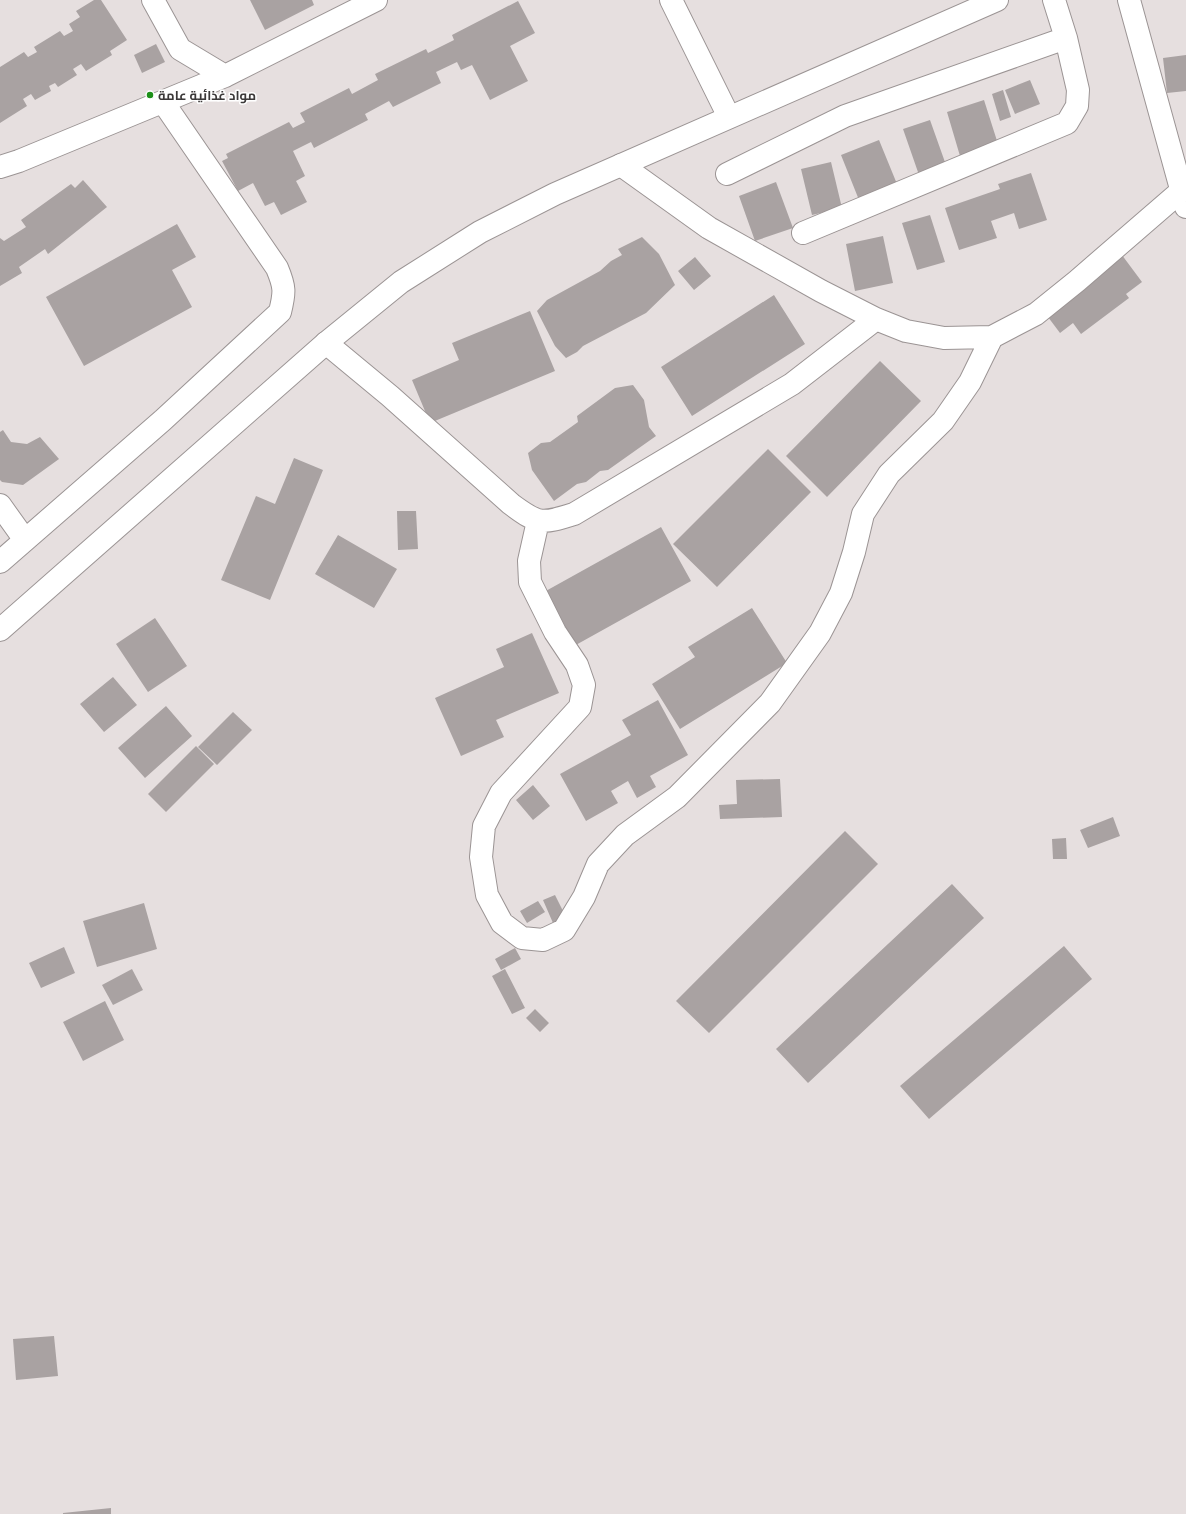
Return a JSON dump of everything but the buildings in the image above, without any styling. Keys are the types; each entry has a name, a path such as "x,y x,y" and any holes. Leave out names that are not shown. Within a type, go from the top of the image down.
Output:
{"street":[{"path":"153,0 180,49 225,76"},
{"path":"0,176 10,164 225,76 376,0"},
{"path":"671,0 729,117"},
{"path":"0,630 326,343 401,282 480,232 555,194 997,0"},
{"path":"803,233 1067,123 1077,106 1078,90 1066,38 1054,0"},
{"path":"621,165 710,228 821,291 876,319 906,331 944,338 992,337 1036,314 1184,199 1129,0"},
{"path":"727,174 845,116 1066,38"},
{"path":"0,562 163,420 280,312 284,296 282,281 277,268 163,102"},
{"path":"326,343 390,396 527,517 538,521 550,521 574,514 792,384 876,319"},
{"path":"538,521 529,561 530,582 555,632 577,665 584,685 580,707 501,793 484,826 481,858 487,895 502,923 522,938 543,940 564,930 584,897 598,864 625,834 677,796 770,703 820,633 841,593 854,552 863,514 889,474 943,421 970,382 992,337"},
{"path":"0,505 25,540"}],"place":[{"name":"مواد غذائية عامة","path":"150,95"}]}
